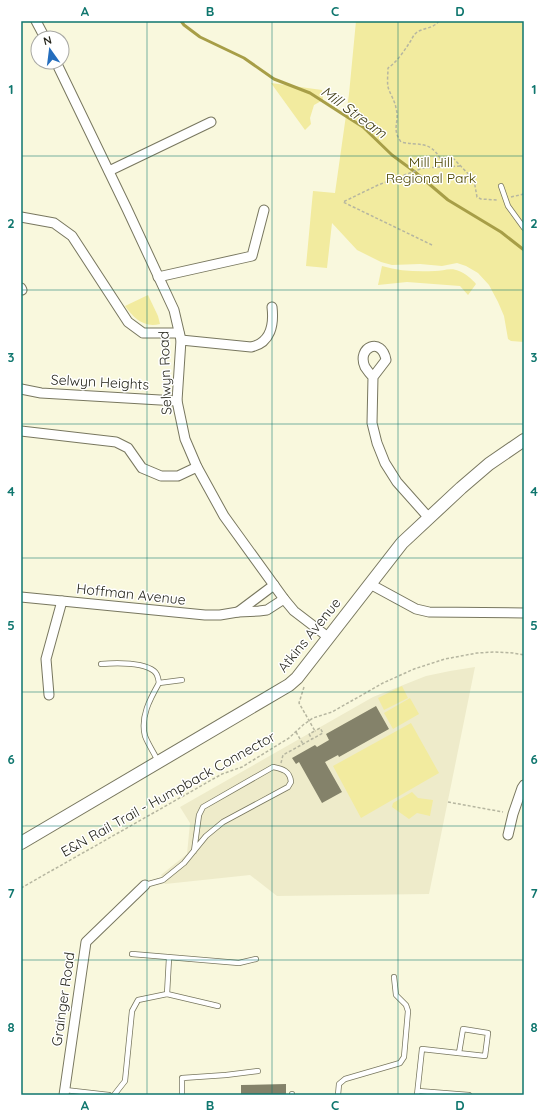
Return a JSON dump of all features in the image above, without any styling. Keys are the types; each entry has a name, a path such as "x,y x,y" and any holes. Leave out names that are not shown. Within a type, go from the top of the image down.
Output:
{"street":[{"path":"36,21 41,30"},
{"name":"Selwyn Road","path":"60,70 174,310 180,337 177,401 185,439 197,467 224,516 284,599 294,611 328,637"},
{"path":"109,171 211,122"},
{"path":"158,277 252,256 264,210"},
{"path":"21,217 54,223 72,236 128,322 143,333 251,347 264,341 272,326 272,306"},
{"path":"373,377 372,423 377,443 385,463 397,482 429,518"},
{"name":"Selwyn Heights","path":"21,389 41,393 177,401"},
{"path":"21,431 116,442 128,448 142,468 162,476 178,476 197,467"},
{"name":"Atkins Avenue","path":"21,843 159,762 297,678 402,543 489,464 524,440"},
{"path":"370,584 416,609 429,612 524,613"},
{"name":"Hoffman Avenue","path":"238,612 274,585"},
{"name":"Hoffman Avenue","path":"21,597 205,615 220,615 267,610 284,599"},
{"path":"49,695 46,659 62,601"},
{"path":"508,835 513,814 524,785"},
{"name":"Grainger Road","path":"64,1092 86,942 145,885"}],"lane":[{"path":"501,186 511,211 524,228"},
{"path":"101,664 118,663 146,668 158,676 159,683 147,707 144,724 145,736 159,762"},
{"path":"159,683 182,680"},
{"path":"145,885 163,880 184,863 194,851 206,836 223,822 288,786 291,782 290,776 280,768 273,767 203,807 199,816 194,851"},
{"path":"132,954 239,963 256,959"},
{"path":"167,994 169,958"},
{"path":"338,1095 339,1084 345,1080 400,1063 404,1057 408,1011 406,1006 396,995 394,977"},
{"path":"114,1095 125,1081 132,1011 138,1000 167,994 218,1006"},
{"path":"459,1053 463,1029 488,1034 485,1056 459,1053 422,1048 418,1093 469,1095"},
{"path":"182,1095 182,1078 258,1071"},
{"path":"64,1092 109,1095"}],"path":[{"path":"439,21 435,26 419,31 414,35 394,63 388,68 388,87 396,108 396,135 401,142 424,144 436,151 440,158 454,159 474,180 477,197 481,199 505,199 524,194"},
{"path":"432,245 343,202 378,185 423,168 460,166"},
{"name":"E&N Rail Trail - Humpback Connector","path":"21,888 222,774 242,767 289,738 303,725 314,718 332,712 399,675 429,663 477,653 495,652 524,655"},
{"path":"304,687 299,703 315,731"},
{"path":"280,768 282,755 303,744 323,733 320,728 309,734 312,739"},
{"path":"296,732 303,744"},
{"path":"448,802 513,814"}],"shaded area":[{"path":"475,667 429,894 277,896 250,875 165,884 161,875 187,854 190,823 180,807 373,697 426,676"}],"green space":[{"name":"Mill Hill Regional Park","path":"356,21 524,21 524,342 511,341 508,339 504,316 489,285 478,273 466,266 457,263 442,266 420,264 392,265 381,262 357,250 332,223 327,268 306,266 313,191 335,193 349,94"},
{"path":"271,83 322,90 323,100 314,105 310,118 311,124 305,130"},
{"path":"382,266 415,271 456,270 466,275 476,284 468,295 460,286 407,282 378,285"},
{"path":"148,295 158,316 160,324 149,325 140,321 125,306"},
{"path":"402,686 408,698 384,710 378,698"},
{"path":"410,698 419,714 393,729 384,713"},
{"path":"411,723 439,773 361,818 333,766"},
{"path":"412,792 418,798 433,800 430,816 417,813 409,819 392,807 393,803"}],"building":[{"path":"376,706 389,729 339,757 338,755 325,762 342,792 322,803 299,762 296,764 292,758 315,745 317,747 329,740 326,734"},
{"path":"286,1084 286,1095 241,1095 241,1085"}],"waterway":[{"name":"Mill Stream","path":"181,21 200,37 244,58 274,79 310,93 363,127 392,155 448,200 501,232 524,250"}]}
